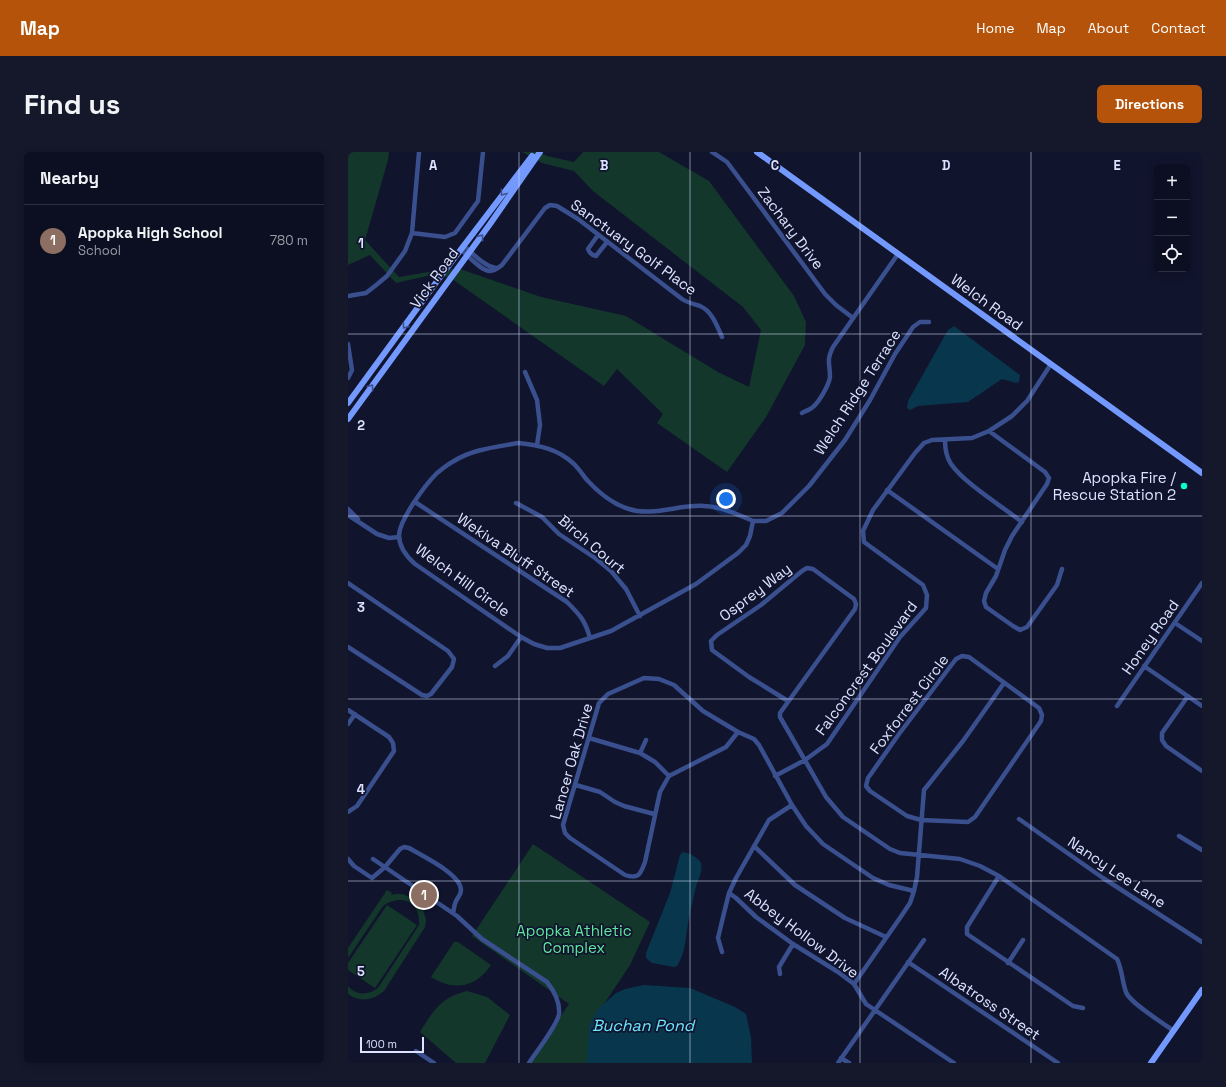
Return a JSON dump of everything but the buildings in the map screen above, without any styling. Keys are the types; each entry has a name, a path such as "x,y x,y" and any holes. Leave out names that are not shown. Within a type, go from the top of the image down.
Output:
{"street":[{"path":"348,296 366,293 386,276 405,251 412,232 419,152"},
{"path":"412,232 445,237 455,233 478,201 483,152"},
{"name":"Vick Road","path":"348,403 536,152"},
{"name":"Vick Road","path":"348,419 469,253 540,152"},
{"name":"Zachary Drive","path":"712,152 727,162 826,294 836,305 853,318"},
{"name":"Welch Road","path":"758,152 1202,473"},
{"name":"Sanctuary Golf Place","path":"498,268 502,265 545,208 550,205 557,206 573,216 682,299 690,304 706,309 711,314 722,337"},
{"path":"598,235 588,249 592,255 596,256 607,242"},
{"path":"463,248 484,269 490,271 498,268"},
{"path":"469,253 487,264 498,268"},
{"path":"802,413 813,407 826,389 830,375 828,362 829,355 833,347 898,254"},
{"path":"484,269 487,264"},
{"name":"Welch Ridge Terrace","path":"753,521 766,521 782,513 809,486 845,440 870,400 895,354 913,327 920,322 929,322"},
{"path":"348,344 352,370 348,378"},
{"name":"Falconcrest Boulevard","path":"775,776 805,760 827,744 900,637 926,608 927,595 923,585 864,542 863,531 872,510 924,443 932,440 972,438 989,431 1012,416 1027,401 1051,364"},
{"path":"525,372 537,400 540,425 537,445"},
{"path":"989,431 1045,472 1049,478 1047,484 1012,536 996,576 986,593 984,601 986,606 1020,630 1028,627 1057,585 1062,569"},
{"path":"945,440 946,450 951,464 968,481 1022,522"},
{"name":"Welch Hill Circle","path":"518,443 537,445 561,454 574,464 600,493 615,503 630,510 650,512 703,506 723,508 753,521 748,541 738,553 696,584 612,631 560,648 547,648 534,644 521,637 415,564 406,555 399,537 404,520 426,486 438,473 460,458 472,452 518,443"},
{"path":"887,490 998,569"},
{"name":"Wekiva Bluff Street","path":"415,502 567,602 586,624 590,638"},
{"name":"Birch Court","path":"516,503 542,517 559,534 595,558 611,571 626,589 640,616"},
{"path":"348,509 365,526"},
{"path":"348,515 377,534 389,538 399,537"},
{"name":"Osprey Way","path":"788,701 749,677 712,650 711,641 717,635 760,605 802,570 807,568 813,569 854,599 856,604 855,609 780,713 780,717 805,760"},
{"path":"348,583 448,651 454,659 452,666 431,694 427,696 422,695 348,647"},
{"name":"Honey Road","path":"1117,706 1202,583"},
{"path":"1175,623 1202,641"},
{"path":"495,666 508,656 521,637"},
{"name":"Foxforrest Circle","path":"962,656 969,657 1039,708 1042,715 1041,721 975,817 968,822 921,820 907,816 870,792 866,786 868,778 899,734 956,659 962,656"},
{"path":"1144,666 1202,706"},
{"name":"Lancer Oak Drive","path":"669,776 660,792 654,814 645,862 637,877 632,878 625,875 570,838 565,833 563,825 599,703 608,694 644,678 659,679 674,685 703,711 738,732 754,739 759,745 792,805 806,826 823,844 873,878 889,885 914,892"},
{"path":"854,984 910,903 914,892 924,790 963,740 1004,683"},
{"path":"1188,696 1162,733 1162,740 1166,746 1202,771"},
{"path":"348,710 389,737 393,743 394,751 357,806 348,812"},
{"path":"348,724 355,714"},
{"path":"589,738 640,753 655,762 669,776 726,747 738,732"},
{"path":"640,753 646,740"},
{"path":"805,760 826,797 843,817 890,849 900,853 918,856 960,859 980,866 999,876 1117,959 1120,965 1126,994 1138,1005 1174,1031"},
{"path":"576,785 600,792 624,806 654,814"},
{"path":"722,952 718,938 729,893 769,820 792,805"},
{"name":"Nancy Lee Lane","path":"1019,819 1103,878 1202,942"},
{"path":"1179,836 1202,850"},
{"path":"754,846 795,885 845,918 886,937"},
{"path":"348,859 354,866 372,878 385,867 400,849 404,847 409,848 457,879 461,886 461,892 455,902 453,914"},
{"path":"373,859 453,914 482,939 547,982 554,991 558,1003 559,1016 529,1063"},
{"path":"999,876 967,927 966,931 1008,963 1073,1006 1083,1008"},
{"name":"Abbey Hollow Drive","path":"729,893 756,917 793,944 838,972 854,984 866,1004 954,1063"},
{"path":"838,1063 924,940"},
{"path":"1008,963 1023,940"},
{"path":"780,974 780,967 793,944"},
{"name":"Albatross Street","path":"908,962 1058,1063"},
{"path":"1151,1063 1202,990"},
{"path":"416,1051 434,1063"},
{"path":"841,1058 849,1063"}],"green space":[{"path":"348,152 389,152 365,240 399,277 440,270 460,269 541,297 626,316 718,372 749,387 761,330 743,307 593,191 574,171 542,163 522,152 539,152 547,156 574,162 583,152 659,152 709,181 794,296 806,322 805,345 766,417 727,472 657,423 663,414 617,369 604,386 452,279 436,274 396,283 370,255 348,265"},
{"name":"Apopka Athletic Complex","path":"533,844 650,922 630,965 596,1016 610,1063 529,1063 569,1004 472,936"},
{"path":"387,890 392,893 391,895 402,894 416,901 423,909 426,920 425,927 384,991 376,997 358,999 348,994 348,986 355,992 359,993 371,992 378,988 419,925 417,910 413,905 403,900 390,902 383,906 348,958 348,948"},
{"path":"387,905 417,925 375,988 348,970 348,963"},
{"path":"454,942 458,942 491,965 485,973 471,983 464,985 448,984 431,977"},
{"path":"467,991 487,997 510,1015 485,1063 456,1063 420,1032 429,1017 444,1001 450,997"}],"water":[{"path":"954,326 1020,375 1019,382 1016,383 1002,379 968,402 918,406 910,410 907,408 908,401 948,330"},
{"path":"683,852 696,857 701,863 701,869 689,919 684,951 677,966 674,967 652,963 646,958 646,953 670,893 680,855"},
{"name":"Buchan Pond","path":"644,985 690,988 735,1007 746,1014 751,1037 752,1063 587,1063 589,1025 598,1009 616,993 625,989"}],"place":[{"name":"Apopka Fire / Rescue Station 2","path":"1184,486"},
{"name":"Apopka High School","path":"424,895"}]}
